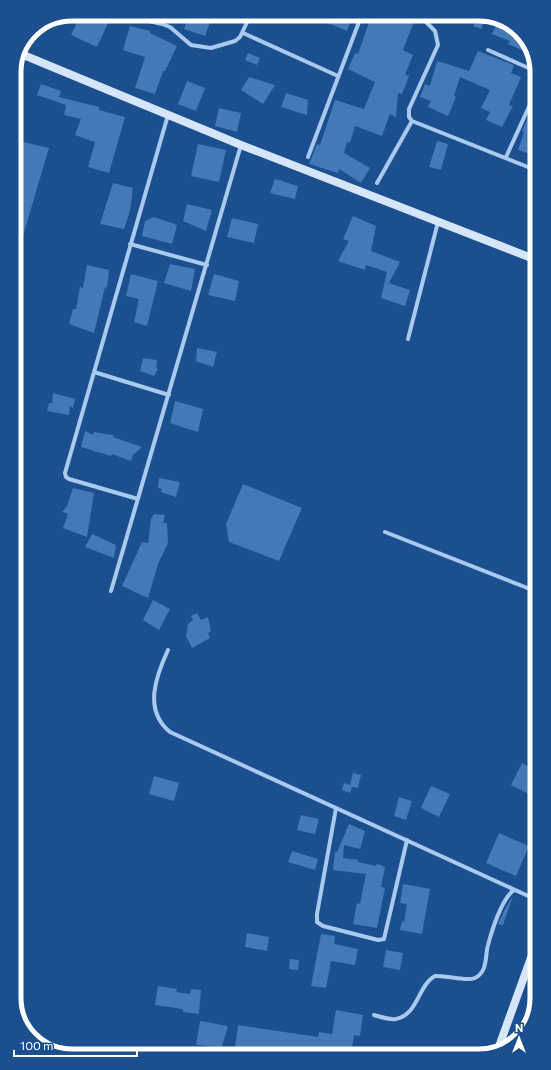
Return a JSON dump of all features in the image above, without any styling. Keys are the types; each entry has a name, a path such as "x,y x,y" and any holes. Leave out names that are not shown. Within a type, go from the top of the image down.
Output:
{"street":[{"path":"149,21 170,27 184,41 200,47 211,48 236,41 243,34 248,21"},
{"path":"308,157 359,21"},
{"path":"425,21 435,31 438,45 409,109 409,118 412,121 530,168"},
{"path":"243,34 338,76"},
{"path":"488,50 530,69"},
{"path":"24,55 241,145 530,257"},
{"path":"506,157 530,105"},
{"path":"138,499 69,479 65,475 168,114"},
{"path":"377,183 412,121"},
{"path":"112,591 241,145"},
{"path":"408,339 438,222"},
{"path":"130,244 207,265"},
{"path":"94,372 169,395"},
{"path":"385,532 530,589"},
{"path":"168,650 155,679 154,692 157,712 166,729 177,736 530,897"},
{"path":"336,808 317,914 318,922 323,926 378,940 384,939 407,840"},
{"path":"374,1016 395,1019 407,1013 413,1007 426,982 435,976 470,979 479,975 485,964 488,945 505,900 514,890"},
{"path":"500,1045 530,960"}],"building":[{"path":"78,21 109,21 97,47 71,35"},
{"path":"187,21 210,21 205,36 184,29"},
{"path":"329,21 351,21 347,31 328,23"},
{"path":"370,21 406,21 413,24 403,50 413,55 405,75 409,76 402,94 398,93 396,117 390,114 382,136 355,126 350,143 347,142 344,153 370,168 361,183 339,169 338,173 309,164 317,144 320,145 335,100 364,109 375,82 348,69 355,53 358,54"},
{"path":"476,21 485,21 481,29 473,26"},
{"path":"496,24 502,26 517,38 526,52 508,44 510,41 492,34"},
{"path":"130,26 150,31 150,33 177,46 165,71 163,71 155,94 135,88 145,57 123,50"},
{"path":"478,51 514,65 511,73 521,77 509,105 513,106 502,127 486,120 490,112 481,108 490,90 460,77 454,96 456,97 448,116 428,107 431,101 420,97 425,84 430,86 437,61 469,71"},
{"path":"248,53 260,58 257,65 245,60"},
{"path":"249,77 275,85 263,104 241,90"},
{"path":"187,81 205,88 196,111 178,104"},
{"path":"41,84 61,91 59,97 99,107 99,110 125,117 109,173 88,167 95,142 75,135 81,119 64,115 66,105 37,95"},
{"path":"286,93 308,100 307,115 281,107"},
{"path":"219,108 241,113 237,132 215,126"},
{"path":"530,114 530,154 518,150 524,132 522,131"},
{"path":"437,141 448,144 441,170 429,167"},
{"path":"23,142 49,148 21,242 21,148"},
{"path":"198,144 226,150 219,182 191,176"},
{"path":"275,179 298,186 295,199 270,193"},
{"path":"113,183 133,188 130,211 124,229 100,224"},
{"path":"187,204 212,210 206,231 183,221"},
{"path":"353,216 376,226 371,251 400,262 389,283 410,290 405,306 381,298 387,272 366,265 365,270 338,261 349,241 343,239"},
{"path":"154,217 177,225 172,244 142,236 145,221"},
{"path":"232,218 258,224 254,243 227,237"},
{"path":"170,264 195,269 191,291 164,283"},
{"path":"87,265 109,270 107,288 105,287 94,333 69,324 73,309 76,309 80,287 83,288"},
{"path":"131,274 158,281 147,326 134,322 139,299 126,296"},
{"path":"214,274 239,281 235,301 208,295"},
{"path":"197,348 217,352 213,367 196,361"},
{"path":"143,358 157,360 156,368 158,369 154,376 140,371"},
{"path":"53,393 75,399 73,408 70,406 69,415 47,411 49,403 52,403"},
{"path":"175,401 203,409 198,432 170,423"},
{"path":"85,431 93,435 94,432 113,435 113,437 142,447 133,455 131,461 112,454 111,456 81,447"},
{"path":"159,478 180,482 176,497 161,492 162,489 158,488"},
{"path":"243,484 302,508 279,561 229,542 226,524"},
{"path":"73,488 94,493 87,537 63,528 68,514 62,512 67,506"},
{"path":"154,514 165,515 163,523 167,523 168,543 158,564 148,598 122,586 142,542 148,543 151,519"},
{"path":"92,534 116,545 114,558 85,547"},
{"path":"153,600 170,609 159,630 143,620"},
{"path":"197,613 201,620 208,617 211,631 208,633 210,638 192,648 186,636 188,624 193,620 191,616"},
{"path":"522,763 530,767 530,794 511,785"},
{"path":"353,773 361,775 358,788 352,787 350,793 342,790 344,783 350,785"},
{"path":"154,776 179,783 174,801 149,794"},
{"path":"431,786 450,794 439,817 421,808"},
{"path":"399,797 412,801 406,820 394,816"},
{"path":"301,815 319,819 315,834 297,830"},
{"path":"349,824 365,831 360,849 344,845 343,858 358,860 358,862 376,866 377,864 385,868 381,887 385,888 377,928 353,924 357,903 360,904 366,874 333,870 335,852 337,852"},
{"path":"499,833 529,846 516,876 486,863"},
{"path":"292,851 318,859 315,870 288,862"},
{"path":"403,884 430,889 422,934 400,930 402,921 404,922 407,904 400,903"},
{"path":"513,896 503,925 498,924 505,909"},
{"path":"247,933 269,937 267,951 245,947"},
{"path":"321,934 335,936 334,944 358,949 355,965 331,961 326,988 311,986"},
{"path":"386,950 403,953 400,970 383,967"},
{"path":"290,959 299,960 298,970 289,969"},
{"path":"158,986 177,989 176,992 190,994 191,989 201,990 199,1014 183,1012 183,1009 155,1005"},
{"path":"336,1010 363,1015 360,1036 354,1035 352,1049 250,1049 235,1047 238,1025 318,1037 319,1032 332,1034"},
{"path":"200,1021 228,1026 222,1047 196,1045"}]}
